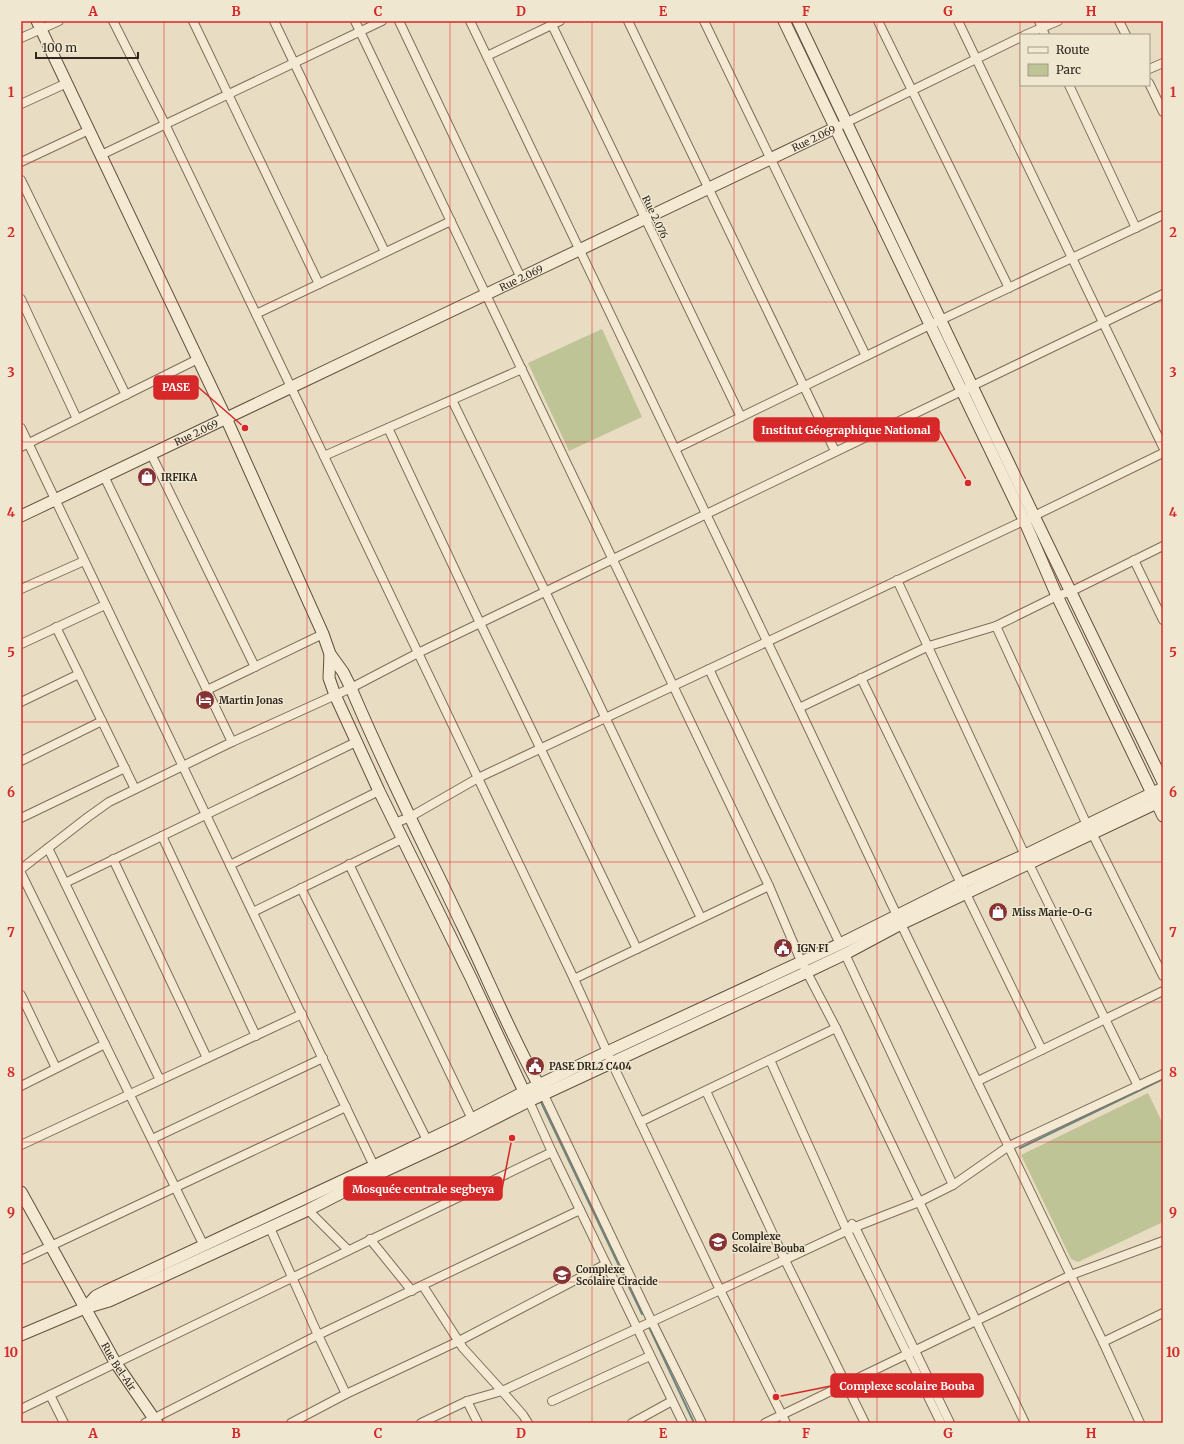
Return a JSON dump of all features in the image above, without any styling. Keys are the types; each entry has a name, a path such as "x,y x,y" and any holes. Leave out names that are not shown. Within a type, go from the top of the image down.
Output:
{"street":[{"path":"21,38 39,25 59,21"},
{"path":"113,21 165,124 574,979 612,1063 720,1290 786,1423"},
{"path":"193,21 319,284"},
{"path":"274,21 385,252"},
{"path":"355,21 769,886 801,961 836,1028 1025,1423"},
{"path":"101,155 382,21"},
{"path":"399,21 521,278"},
{"path":"470,21 899,920 1071,1275 1140,1423"},
{"path":"487,56 560,21"},
{"path":"628,21 835,451"},
{"path":"704,21 866,356"},
{"path":"784,21 930,325 967,388"},
{"path":"798,21 941,320 967,388 1029,518 1072,591 1163,782"},
{"path":"878,21 1009,288"},
{"path":"958,21 1163,447"},
{"path":"1028,34 1058,21"},
{"path":"1119,21 1126,34"},
{"path":"39,25 226,418 323,634 330,654 343,672 351,688 525,1061 541,1090 702,1423"},
{"name":"Rue 2.076","path":"552,25 741,417"},
{"name":"Rue 2.069","path":"21,516 835,128 1020,37"},
{"path":"1150,69 1163,63"},
{"path":"21,104 66,83"},
{"path":"1150,85 1163,112"},
{"path":"1069,86 1136,228"},
{"path":"21,162 89,130"},
{"path":"21,180 126,396"},
{"path":"675,449 930,325 1163,215"},
{"path":"256,314 451,221"},
{"path":"21,869 98,808 135,789 232,742 351,688 418,653 545,591 1163,294"},
{"path":"21,299 77,419"},
{"path":"25,446 198,359"},
{"path":"324,456 522,369"},
{"path":"452,400 701,918"},
{"path":"21,428 25,446 55,500 374,1166"},
{"path":"388,428 540,749 637,949"},
{"path":"395,823 410,817 478,778 1029,518 1163,453"},
{"path":"151,454 256,667"},
{"path":"104,476 232,742"},
{"path":"1029,518 1057,596 1157,798 1163,816"},
{"path":"799,708 929,646 996,626 1057,596 1072,591 1163,546"},
{"path":"1134,560 1163,620"},
{"path":"21,589 84,561"},
{"path":"897,580 1027,859 1138,1086"},
{"path":"21,644 105,604"},
{"path":"996,626 1090,829 1163,976"},
{"path":"56,627 135,789"},
{"path":"207,690 323,634"},
{"path":"330,654 329,678 356,742 471,978 636,1329 683,1423"},
{"path":"709,669 840,944"},
{"path":"21,702 79,674"},
{"path":"861,678 1042,1050"},
{"path":"21,761 102,721"},
{"path":"65,882 356,742"},
{"path":"21,818 125,768"},
{"path":"21,1335 85,1308 110,1301 308,1210 541,1090 607,1052 801,961 966,894 1027,859 1157,798 1163,788"},
{"path":"230,865 379,791"},
{"path":"162,836 256,1036"},
{"path":"253,912 402,839"},
{"path":"48,848 160,1080"},
{"path":"113,859 207,1058"},
{"path":"541,1090 612,1063 845,954 962,883 1027,859"},
{"path":"349,864 472,1120"},
{"path":"21,873 204,1246"},
{"path":"574,979 769,886"},
{"path":"301,888 427,1140"},
{"path":"845,954 953,1185"},
{"path":"978,1081 1163,991"},
{"path":"21,995 56,1068"},
{"path":"21,1145 302,1014"},
{"path":"640,1122 836,1028"},
{"path":"21,1086 105,1044"},
{"path":"152,1139 323,1058"},
{"path":"770,1060 848,1231 950,1423"},
{"path":"422,1423 467,1401 502,1391 855,1227 919,1202 953,1185 1009,1146 1163,1074"},
{"path":"706,1091 785,1260 865,1423"},
{"path":"85,1308 96,1296 106,1291 427,1140 527,1097"},
{"path":"21,1260 346,1107"},
{"path":"21,1409 115,1362 552,1152"},
{"name":"Rue Bel-Air","path":"22,1197 52,1246 115,1362 152,1422"},
{"path":"308,1210 348,1250"},
{"path":"152,1422 318,1335 580,1210"},
{"path":"840,1214 855,1227 941,1423"},
{"path":"270,1228 346,1394"},
{"path":"370,1239 412,1291"},
{"path":"765,1423 1071,1275 1163,1240"},
{"path":"291,1423 346,1394 459,1341 606,1264"},
{"path":"423,1286 463,1348 524,1415 528,1423"},
{"path":"1103,1342 1163,1313"},
{"path":"552,1401 650,1356"},
{"path":"50,1395 64,1423"},
{"path":"467,1401 478,1423"},
{"path":"632,1423 672,1401"}],"green space":[{"path":"602,329 642,417 569,451 528,363"},
{"path":"1148,1093 1163,1124 1163,1222 1078,1262 1071,1259 1021,1155"}],"waterway":[{"path":"1020,1148 1163,1079"},
{"path":"540,1100 642,1314"},
{"path":"649,1327 694,1423"},
{"path":"905,1339 909,1347"}],"place":[{"name":"PASE","path":"245,428"},
{"name":"IRFIKA","path":"147,477"},
{"name":"Institut Géographique National","path":"968,483"},
{"name":"Martin Jonas","path":"205,700"},
{"name":"Miss Marie-O-G","path":"998,912"},
{"name":"IGN FI","path":"783,948"},
{"name":"PASE DRL2 C404","path":"535,1066"},
{"name":"Mosquée centrale segbeya","path":"512,1138"},
{"name":"Complexe Scolaire Bouba","path":"718,1242"},
{"name":"Complexe Scolaire Ciracide","path":"562,1275"},
{"name":"Complexe scolaire Bouba","path":"776,1397"}]}
